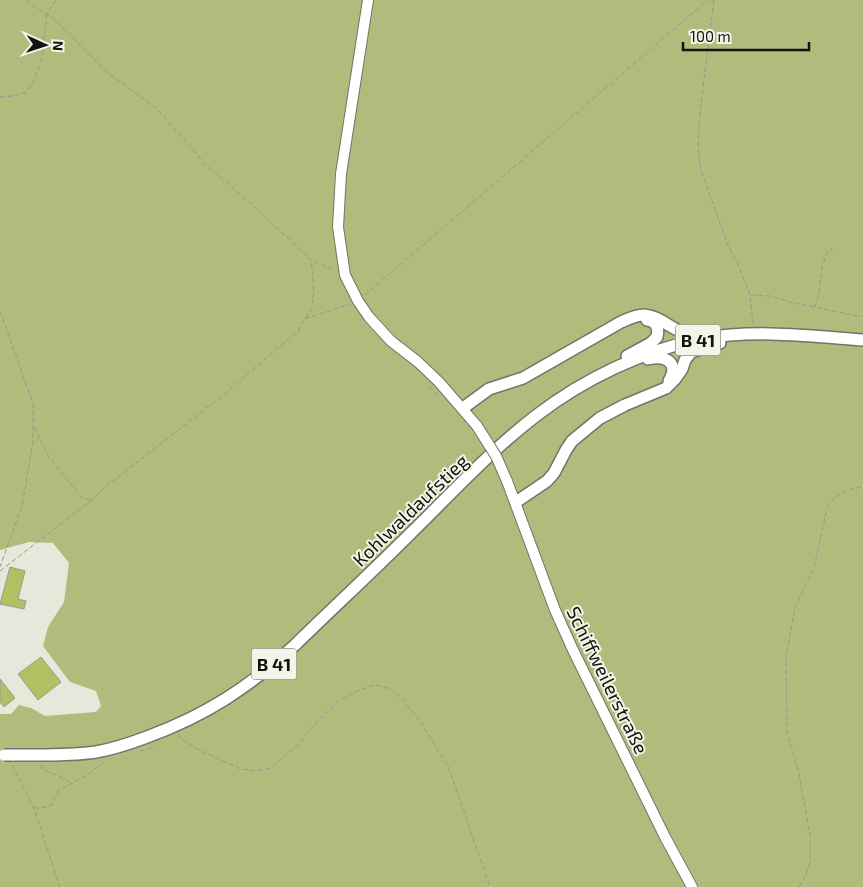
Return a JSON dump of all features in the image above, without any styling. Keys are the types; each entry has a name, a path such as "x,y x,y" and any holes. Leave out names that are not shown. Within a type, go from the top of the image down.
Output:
{"main road":[{"path":"463,408 489,389 524,378 621,322 636,316 644,315 657,318 687,334 753,327 848,336 863,340"},
{"path":"559,400 593,374 657,338 658,327 651,320 636,319 621,322"},
{"name":"Kohlwaldaufstieg","path":"6,756 97,752 175,727 230,698 281,658 510,438 559,400 594,380 650,354 701,339 758,334 863,340"},
{"path":"516,502 547,482 566,450 600,418 666,388 675,379 682,369 685,360 692,352 715,343 757,338 809,336"},
{"path":"594,380 650,358 667,360 672,364 674,371 671,379 656,391 643,398"}],"street":[{"name":"Schiffweilerstraße","path":"368,0 341,174 338,227 345,275 358,301 369,317 391,340 418,362 463,408 496,456 516,502 555,610 573,650 692,887"}],"path":[{"path":"27,0 33,6 53,18 107,72 158,110 206,165 245,198 311,260 345,275"},
{"path":"0,97 27,92 33,83 42,58 47,14 56,0"},
{"path":"305,319 358,301 708,0"},
{"path":"714,0 700,112 698,146 701,170 727,243 750,295 753,327"},
{"path":"815,307 826,252 833,248"},
{"path":"0,571 94,499 104,488 167,440 298,331 312,307 314,288 311,260"},
{"path":"750,295 770,296 863,318"},
{"path":"0,311 33,404 34,426 22,506 0,567"},
{"path":"425,382 437,395"},
{"path":"34,426 49,457 63,473 70,485 83,499 94,499"},
{"path":"799,887 810,862 810,836 799,774 787,732 786,656 789,633 795,608 814,568 827,508 831,499 863,486"},
{"path":"172,736 178,735 195,748 241,769 256,771 271,768 298,744 339,700 359,690 375,685 390,690 398,695 415,714 448,766 490,887"},
{"path":"137,751 149,749 158,742"},
{"path":"6,756 34,808 60,887"},
{"path":"34,808 46,808 51,805 58,791 85,776 110,758"},
{"path":"38,762 43,770 57,774 71,783"}],"green space":[{"path":"0,0 863,0 863,887 0,887 0,714 11,714 19,705 31,708 45,716 96,712 101,706 96,691 70,682 43,646 48,627 64,602 69,563 53,543 29,542 0,550"}],"building":[{"path":"10,567 25,571 18,599 26,601 24,609 0,604"},
{"path":"41,657 61,682 38,700 18,674"},
{"path":"0,679 15,698 4,707 0,702"}]}
